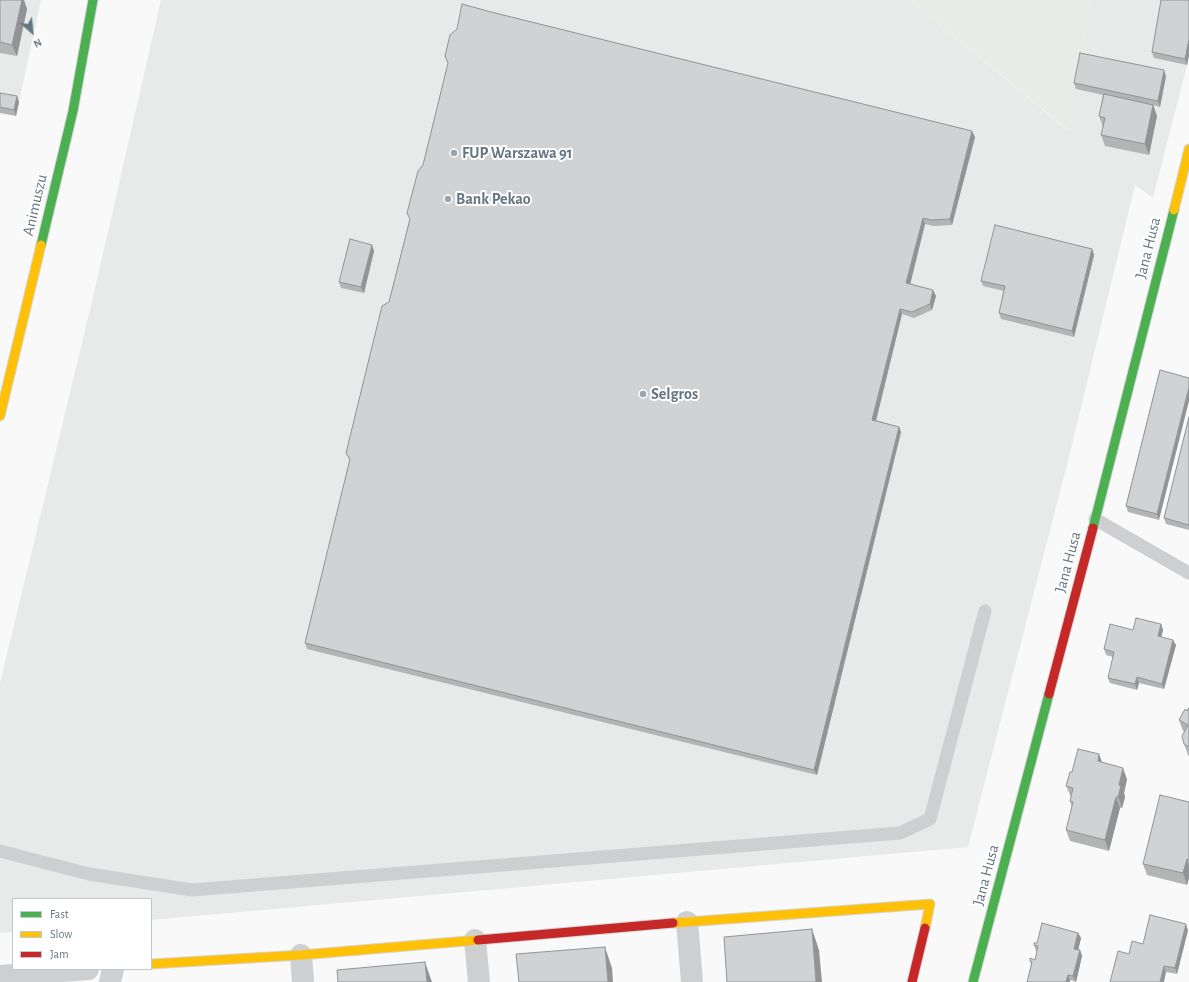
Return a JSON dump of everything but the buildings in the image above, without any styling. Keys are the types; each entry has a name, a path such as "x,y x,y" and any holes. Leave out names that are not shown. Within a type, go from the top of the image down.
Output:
{"street":[{"name":"Animuszu","path":"0,416 73,111 93,0"},
{"name":"Jana Husa","path":"973,982 1095,519 1189,149"},
{"path":"152,964 301,955 687,922 930,904 912,982"},
{"path":"687,922 692,982"},
{"path":"475,940 478,982"},
{"path":"301,955 303,982"},
{"path":"0,976 75,970"},
{"path":"110,982 113,970"}],"lane":[{"path":"1095,519 1189,573"},
{"path":"0,851 89,874 192,890 900,833 930,819 985,611"}],"shaded area":[{"path":"0,0 41,0 19,102 0,98"},
{"name":"Selgros","path":"161,0 909,0 1067,130 1092,0 1189,0 1189,58 1153,198 1135,185 1068,461 968,847 152,920 152,898 12,898 12,932 0,933 0,683 94,293"},
{"path":"909,0 1092,0 1068,130"}],"traffic: fast":[{"path":"41,245 73,111 93,0"},
{"path":"1093,528 1174,210"},
{"path":"973,982 1049,694"}],"traffic: slow":[{"path":"1174,210 1189,149"},
{"path":"0,416 41,245"},
{"path":"673,923 930,904 925,928"},
{"path":"152,964 301,955 478,940"}],"traffic: jam":[{"path":"1049,694 1093,528"},
{"path":"478,940 673,923"},
{"path":"912,982 925,928"}],"place":[{"name":"FUP Warszawa 91","path":"454,153"},
{"name":"Bank Pekao","path":"448,199"},
{"name":"Selgros","path":"643,394"}]}
